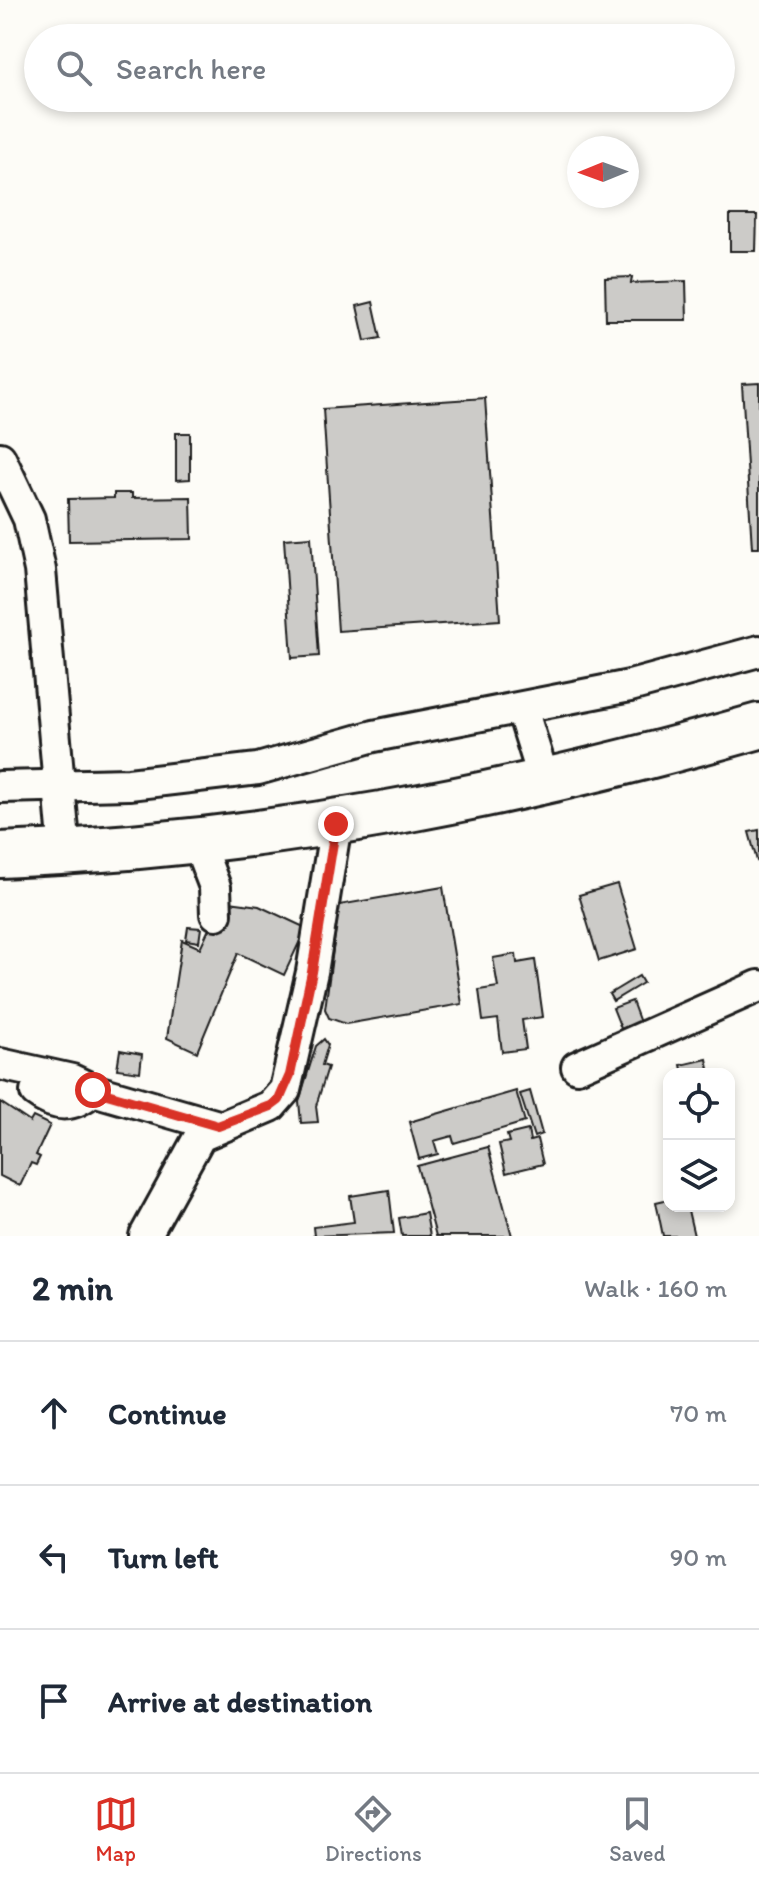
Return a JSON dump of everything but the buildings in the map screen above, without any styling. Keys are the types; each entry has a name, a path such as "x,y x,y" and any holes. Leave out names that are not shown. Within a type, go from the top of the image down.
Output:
{"highway":[{"path":"0,855 65,853 336,824 545,783 759,726"}],"street":[{"path":"0,458 29,519 40,570 65,853"},
{"path":"0,787 129,784 258,769 374,736 630,686 759,651"},
{"path":"522,709 545,783"},
{"path":"145,1236 196,1141 218,1126 271,1106 285,1090 312,972 336,824"},
{"path":"197,840 215,887 216,914"},
{"path":"577,1067 759,986"},
{"path":"0,1064 72,1080 93,1090 218,1126"},
{"path":"36,1092 49,1102 63,1105 82,1099 93,1090"}],"route":[{"path":"93,1090 218,1126 279,1100 290,1075 312,972 336,824"}]}
